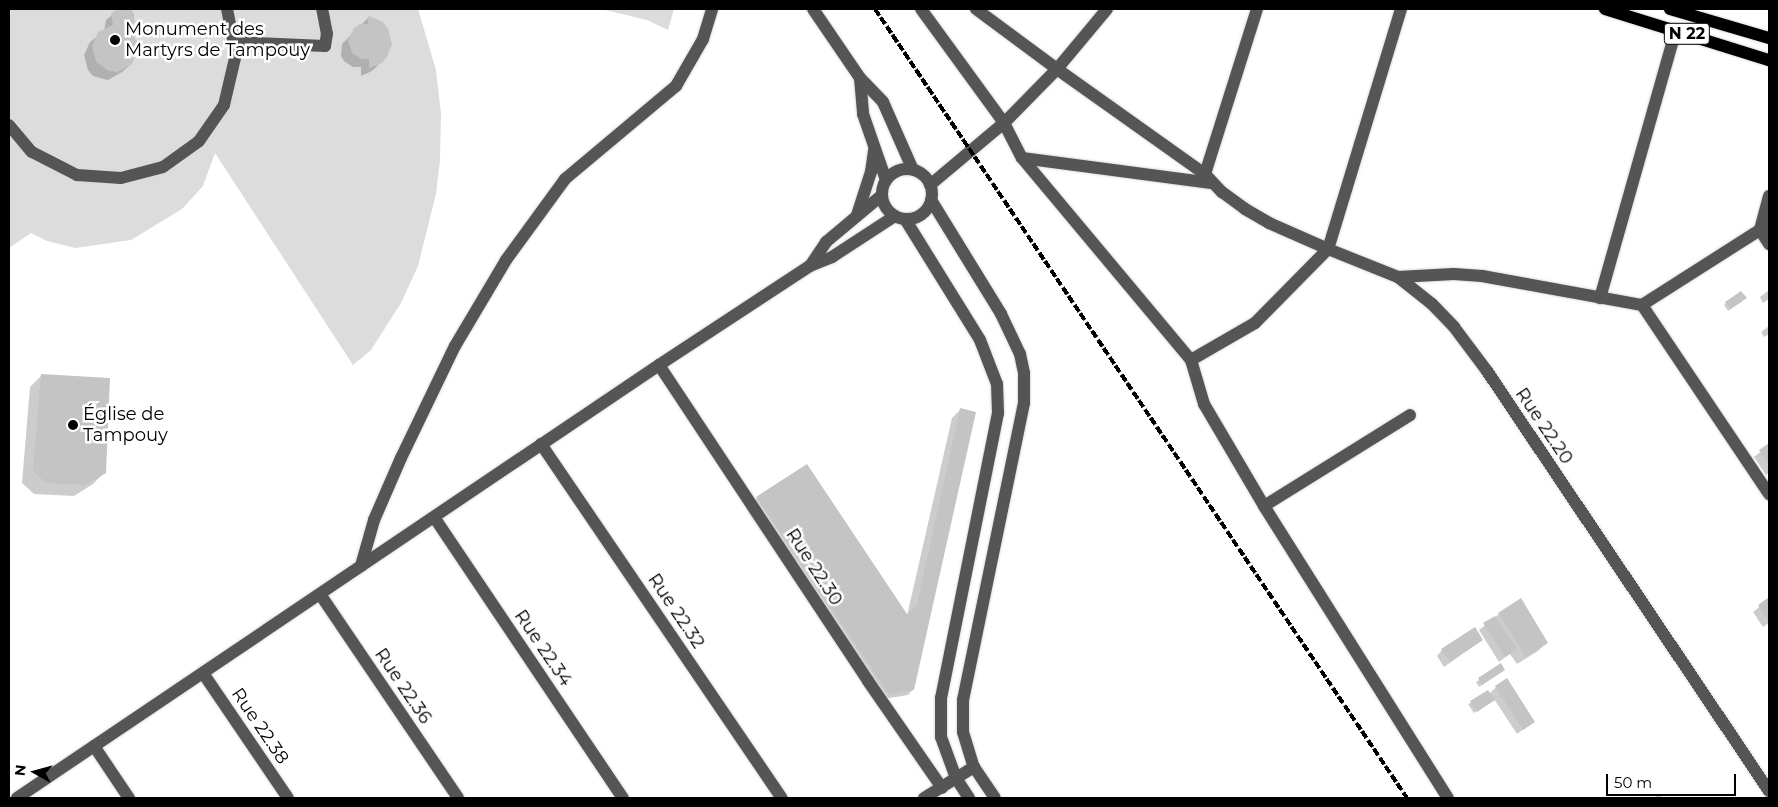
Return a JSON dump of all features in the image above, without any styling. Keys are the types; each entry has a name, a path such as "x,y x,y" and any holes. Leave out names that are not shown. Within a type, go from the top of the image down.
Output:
{"main road":[{"name":"N 22","path":"1605,9 1769,60"},
{"name":"N 22","path":"1670,9 1769,38"}],"street":[{"path":"9,125 32,152 77,174 121,178 163,167 199,141 224,104 236,54 227,9"},
{"path":"233,42 325,46 327,34 322,9"},
{"path":"361,566 374,520 401,458 455,346 506,260 565,179 676,86 704,39 712,9"},
{"path":"813,9 860,78 883,102 913,170 926,178 930,185 931,200 1001,314 1020,354 1024,373 1024,404 963,700 963,732 974,767 995,798"},
{"path":"921,9 1004,123 1022,158 1191,360 1204,404 1264,506 1448,798"},
{"name":"Rue 22.20","path":"976,9 1208,179 1245,209 1270,223 1328,249 1398,277 1432,304 1454,327 1486,371 1769,791"},
{"path":"930,185 1004,123 1057,70 1107,9"},
{"path":"1022,158 1208,179 1257,9"},
{"path":"1191,360 1255,323 1328,249 1401,9"},
{"path":"1600,298 1676,30"},
{"path":"860,78 863,114 886,180 882,195 886,207 900,217 980,340 997,384 998,413 941,698 941,736 956,778 969,798"},
{"path":"856,217 872,172 874,145"},
{"path":"886,180 898,171 913,170"},
{"path":"810,266 826,242 882,195"},
{"path":"1769,196 1765,227 1769,244"},
{"path":"17,798 541,444 810,266 832,257 900,217 919,216 924,212 931,200"},
{"path":"1398,277 1454,274 1482,276 1642,305 1765,227"},
{"path":"1642,305 1769,494"},
{"name":"Rue 22.30","path":"659,365 859,668 942,788"},
{"path":"1264,506 1410,415"},
{"name":"Rue 22.32","path":"541,444 782,798"},
{"name":"Rue 22.34","path":"434,517 623,798"},
{"name":"Rue 22.36","path":"320,594 458,798"},
{"name":"Rue 22.38","path":"202,673 288,798"},
{"path":"94,746 129,798"},
{"path":"924,798 974,767"}],"shaded area":[{"path":"9,9 418,9 436,70 441,114 440,160 436,194 418,266 401,303 371,350 353,365 215,153 203,186 182,209 131,240 75,248 47,241 31,233 9,248"},
{"path":"601,9 674,9 668,30 647,20"}],"building":[{"name":"Monument des Martyrs de Tampouy","path":"116,9 132,10 135,22 128,29 137,41 138,49 132,64 117,72 109,71 96,62 92,46 98,32 113,25 111,14"},
{"path":"368,16 383,22 388,29 392,44 387,57 382,63 369,68 369,59 362,59 352,53 348,41 354,28 360,24 368,24"},
{"path":"1741,291 1747,298 1730,309 1725,302"},
{"name":"Église de Tampouy","path":"41,374 110,378 106,473 86,485 46,483 33,471"},
{"path":"960,408 976,412 914,690 889,694 756,497 807,464 907,614 917,605"},
{"path":"1769,443 1769,466 1759,450"},
{"path":"1769,597 1769,622 1758,605"},
{"path":"1521,598 1548,643 1526,657 1498,613"},
{"path":"1495,616 1517,649 1505,657 1483,623"},
{"path":"1475,627 1483,640 1450,662 1441,649"},
{"path":"1501,663 1505,670 1482,685 1478,678"},
{"path":"1507,678 1535,722 1523,730 1495,686"},
{"path":"1488,690 1495,700 1477,712 1470,701"}],"railway":[{"path":"875,9 1407,798"}],"place":[{"name":"Monument des Martyrs de Tampouy","path":"115,40"},
{"name":"Église de Tampouy","path":"73,425"}]}
